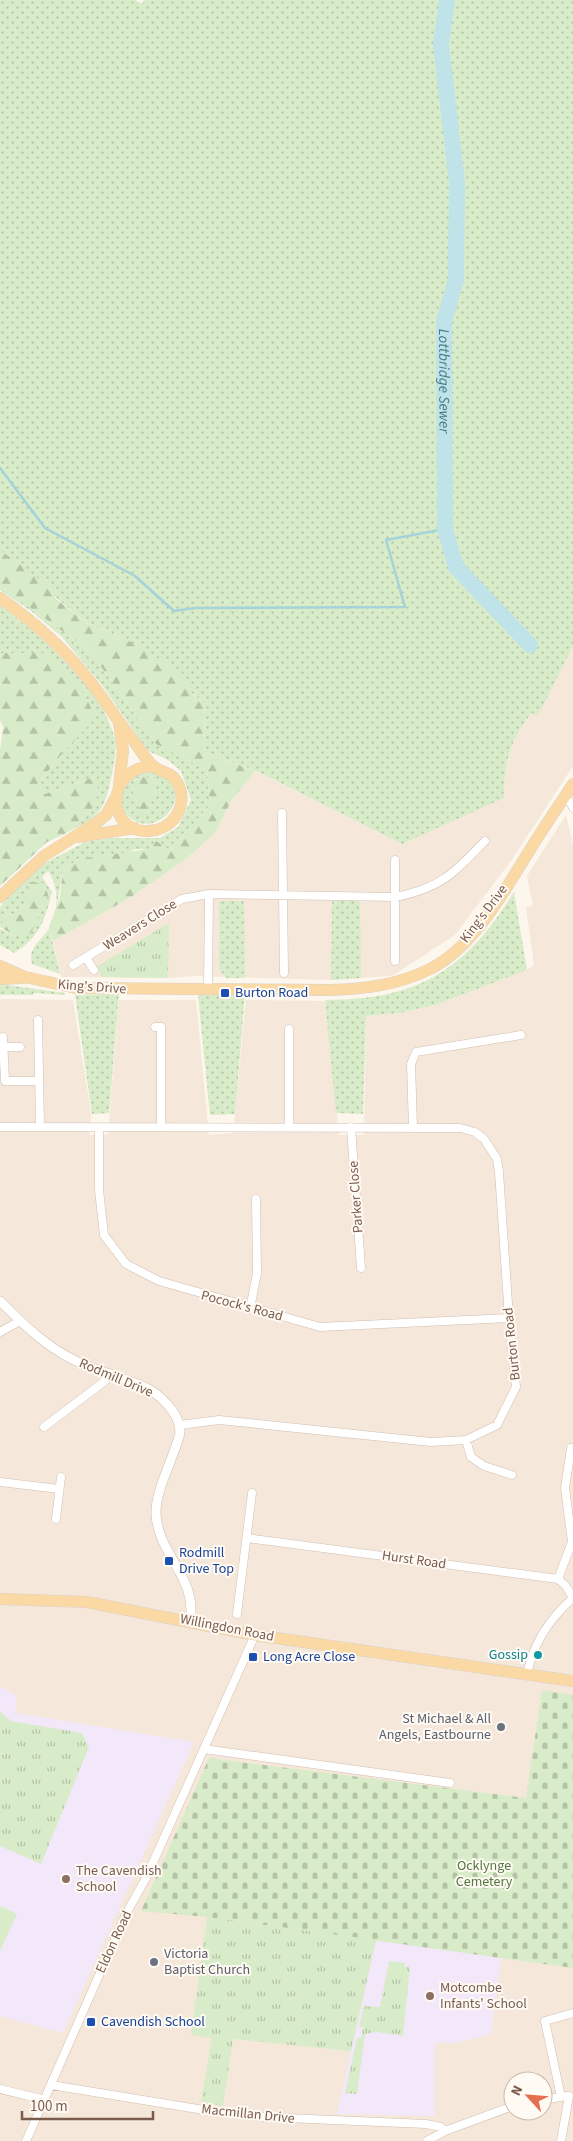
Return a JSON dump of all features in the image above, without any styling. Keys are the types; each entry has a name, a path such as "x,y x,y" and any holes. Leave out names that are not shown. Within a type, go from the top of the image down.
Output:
{"main road":[{"path":"0,598 38,626 65,651 90,681 119,724 153,766 168,773 179,786 180,808 175,818 167,826 151,831 134,828 72,838"},
{"path":"119,724 123,751 117,792 120,816 134,828"},
{"path":"0,897 44,856 106,815 124,777 132,770 153,766"},
{"name":"King's Drive","path":"0,966 25,977 76,988 208,990 362,989 403,980 431,969 456,951 489,912 573,784"},
{"name":"King's Drive","path":"0,979 25,977"},
{"name":"Willingdon Road","path":"0,1599 87,1602 255,1634 573,1681"}],"street":[{"path":"564,798 571,803 573,808"},
{"path":"282,813 284,973"},
{"name":"Weavers Close","path":"74,965 182,899 209,894 396,897 421,892 450,877 485,841"},
{"path":"395,860 395,961"},
{"path":"208,990 209,894"},
{"path":"86,958 94,970"},
{"path":"38,1020 40,1126"},
{"path":"155,1027 161,1027 161,1127"},
{"path":"289,1029 290,1127"},
{"path":"413,1128 410,1064 416,1052 521,1035"},
{"path":"3,1037 4,1083 39,1081"},
{"path":"3,1047 20,1047"},
{"name":"Burton Road","path":"0,1127 460,1128 475,1132 492,1148 499,1172 516,1388 497,1425 466,1440 431,1442 219,1420 180,1425"},
{"name":"Pocock's Road","path":"99,1127 99,1190 104,1235 126,1264 159,1281 250,1309 320,1327 509,1318"},
{"name":"Parker Close","path":"351,1127 361,1268"},
{"path":"250,1309 257,1273 256,1199"},
{"name":"Rodmill Drive","path":"0,1301 36,1335 64,1355 129,1380 158,1395 175,1414 180,1425"},
{"path":"0,1332 20,1321"},
{"path":"44,1427 97,1386 109,1373"},
{"path":"180,1425 177,1445 157,1500 156,1513 162,1538 184,1579 192,1601 190,1621"},
{"path":"466,1440 471,1457 484,1466 512,1475"},
{"path":"527,1675 532,1654 547,1624 573,1598 558,1579 571,1547 565,1488 572,1448"},
{"path":"56,1519 61,1477"},
{"path":"0,1482 59,1489"},
{"path":"237,1614 252,1493"},
{"name":"Hurst Road","path":"247,1538 558,1579"},
{"name":"Eldon Road","path":"26,2141 119,1930 146,1878 255,1634"},
{"path":"204,1749 450,1783"},
{"path":"561,2141 568,2096 545,2021 573,2013"},
{"name":"Macmillan Drive","path":"51,2085 255,2116 426,2124 441,2127 445,2131"},
{"path":"0,2089 45,2100"},
{"path":"553,2098 568,2096"},
{"path":"426,2141 445,2131 503,2110"}],"shaded area":[{"path":"573,646 573,766 513,858 455,935 392,976 331,980 195,976 170,978 61,977 53,941 131,897 186,859 216,832 231,801 255,771 402,844 503,798 505,774 511,749 520,726 532,713 540,712"},
{"path":"566,815 573,845 573,2141 0,2141 0,999 73,1000 91,1113 90,1135 108,1134 119,1000 196,1000 209,1135 233,1133 246,1000 326,1001 339,1135 364,1135 366,1016 400,1013 435,1005 527,970 534,965 526,907 533,906 527,876"},
{"name":"The Cavendish School","path":"0,1686 17,1696 15,1713 194,1742 63,2033 0,2016"},
{"name":"Motcombe Infants' School","path":"376,1940 501,1958 491,2034 456,2043 435,2043 435,2116 337,2114"}],"green space":[{"path":"0,0 135,0 142,4 144,0 573,0 573,646 540,712 536,716 532,713 514,742 505,775 504,798 402,844 256,771 205,752 204,703 122,637 86,623 0,550"},
{"path":"0,550 54,590 55,598 86,623 122,637 181,672 189,682 192,694 204,703 205,752 255,771 231,801 216,832 186,859 131,897 53,941 49,927 60,897 63,869 80,859 148,849 156,841 170,850 210,805 207,770 156,744 90,651 0,586"},
{"path":"0,586 90,651 156,744 207,770 210,805 170,850 135,849 126,854 80,859 63,869 55,914 56,891 48,871 42,877 52,892 44,919 30,941 14,953 0,945 0,929 15,936 28,895 19,915 7,914 0,927 0,907 19,884 47,862 85,842 111,838 160,838 178,827 191,800 181,771 168,760 148,751 102,685 62,637 31,611 0,590"},
{"path":"0,605 50,646 83,681 108,718 114,736 116,746 115,757 104,803 95,816 65,834 93,808 97,776 45,794 38,784 58,758 45,653 0,653"},
{"path":"0,653 45,653 81,688 96,718 58,758 38,784 45,794 97,776 98,793 93,808 65,834 47,842 0,886 0,750 3,727 0,720"},
{"path":"149,770 165,778 169,781 174,791 175,800 171,809 157,822 147,824 137,822 128,816 122,806 121,799 126,780","holes":["142,776 151,797 139,816 139,804 133,789 136,779"]},
{"path":"142,776 153,779 156,788 153,795 148,799 148,815 139,816 139,804 133,793 133,785"},
{"path":"29,882 45,883 48,896 30,935 15,936 0,927 7,914 19,915 28,895"},
{"path":"514,892 527,970 435,1005 400,1013 366,1016 363,1114 336,1113 325,1000 358,999 387,994 413,987 436,976 457,961 477,942 496,919"},
{"path":"219,901 244,901 245,978 226,978 219,969"},
{"path":"332,901 360,901 361,978 331,980"},
{"path":"169,923 168,978 102,977 96,967"},
{"path":"49,928 60,974 32,964 31,958 34,948"},
{"path":"0,984 65,993 65,995 33,993 33,995 0,995"},
{"path":"119,994 109,1113 92,1114 75,995"},
{"path":"198,995 245,995 235,1114 210,1115"},
{"name":"Ocklynge Cemetery","path":"542,1690 573,1695 573,1968 207,1917 141,1911 209,1758 526,1798"},
{"path":"0,1711 11,1721 82,1733 89,1747 41,1864 0,1846"},
{"path":"0,1906 17,1914 0,1951"},
{"path":"207,1917 376,1940 351,2051 233,2039 223,2106 201,2102 212,2038 191,2035"},
{"path":"389,1961 405,1963 404,1967 410,1967 403,2036 377,2032 365,2034 357,2094 345,2093 357,2038 361,2038 363,2027 359,2027 364,2006 380,2007"}],"waterway":[{"name":"Lottbridge Sewer","path":"447,0 441,44 457,183 456,279 444,322 445,529 456,567 530,645"},
{"path":"0,468 45,528 135,576 174,611 195,608 405,607 386,540 445,529"}],"place":[{"name":"Burton Road","path":"225,993"},
{"name":"Rodmill Drive Top","path":"169,1561"},
{"name":"Gossip","path":"538,1655"},
{"name":"Long Acre Close","path":"253,1657"},
{"name":"St Michael & All Angels, Eastbourne","path":"501,1727"},
{"name":"The Cavendish School","path":"66,1879"},
{"name":"Victoria Baptist Church","path":"154,1962"},
{"name":"Motcombe Infants' School","path":"430,1996"},
{"name":"Cavendish School","path":"91,2022"}]}
